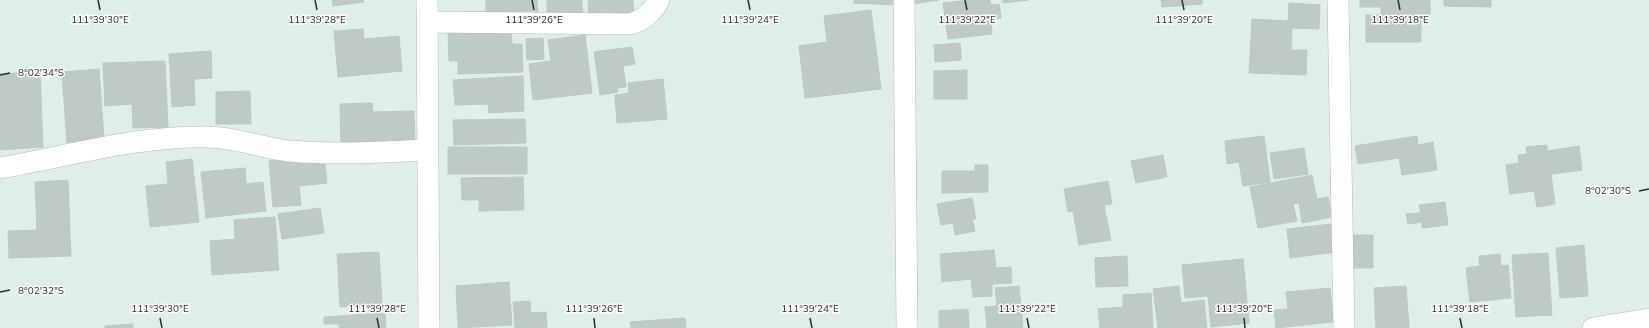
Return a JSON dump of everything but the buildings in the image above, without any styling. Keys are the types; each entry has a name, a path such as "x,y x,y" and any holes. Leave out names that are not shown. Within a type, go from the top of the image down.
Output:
{"street":[{"path":"427,0 426,76 430,328"},
{"path":"427,22 630,24 646,17 655,8 659,0"},
{"path":"904,0 906,328"},
{"path":"1338,0 1344,328"},
{"path":"0,168 107,146 152,140 198,137 234,139 287,151 320,153 377,153 428,150"},
{"path":"1593,328 1649,319"}]}
